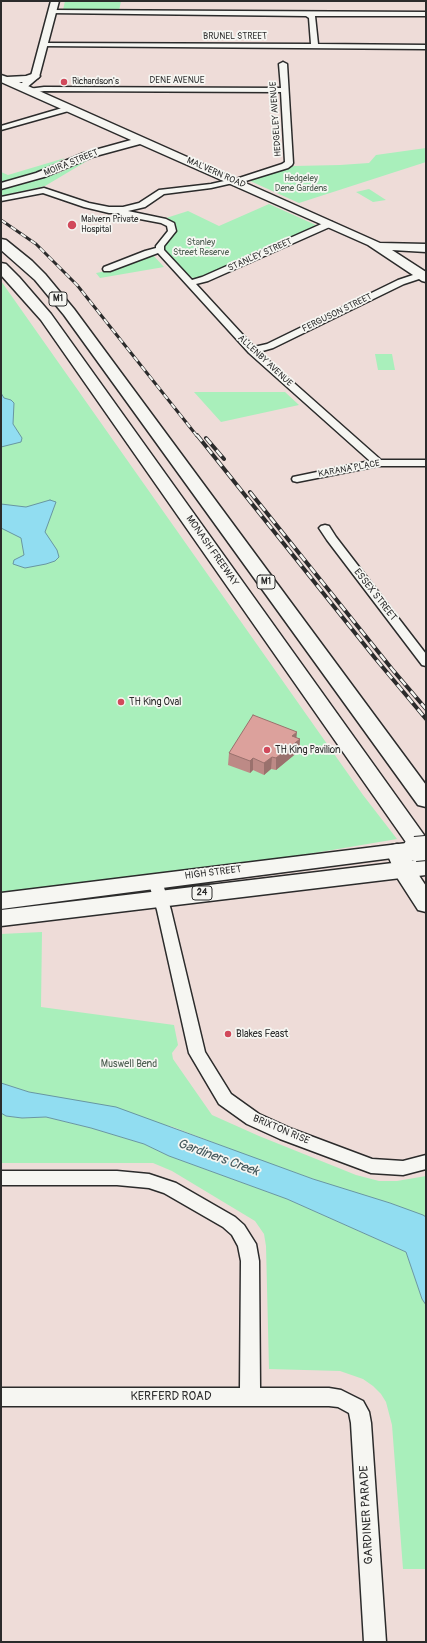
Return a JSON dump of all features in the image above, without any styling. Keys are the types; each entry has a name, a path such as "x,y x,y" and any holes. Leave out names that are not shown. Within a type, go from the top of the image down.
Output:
{"main road":[{"name":"MALVERN ROAD","path":"3,79 32,83 42,96 234,181 382,249 424,277"},
{"path":"3,79 28,79 32,83"},
{"name":"MOIRA STREET","path":"1,186 40,175 88,155 141,140"},
{"name":"M1","path":"1,243 27,264 40,277 69,312 426,800"},
{"path":"382,249 426,248"},
{"name":"MONASH FREEWAY","path":"1,267 46,317 412,856 426,904"},
{"name":"HIGH STREET","path":"1,901 158,889 412,856"},
{"name":"HIGH STREET","path":"1,918 158,889"}],"street":[{"path":"32,83 55,1"},
{"path":"52,13 310,15 426,14"},
{"path":"310,15 315,47"},
{"name":"BRUNEL STREET","path":"43,45 426,47"},
{"name":"HEDGELEY AVENUE","path":"234,181 289,164 283,64"},
{"name":"DENE AVENUE","path":"32,83 44,89 69,90 285,90"},
{"name":"DENE AVENUE","path":"42,96 54,91 69,90"},
{"path":"1,128 69,108"},
{"path":"133,211 164,191 211,186 234,181"},
{"path":"1,199 44,190 83,204 106,210 133,211 171,225 172,231 160,246 160,250 148,253 107,269"},
{"name":"STANLEY STREET","path":"190,283 205,279 329,224"},
{"name":"ALLENBY AVENUE","path":"160,250 252,351 378,463"},
{"name":"FERGUSON STREET","path":"252,351 270,346 401,282 424,277"},
{"name":"KARANA PLACE","path":"297,479 378,463 426,463"},
{"name":"ESSEX STREET","path":"325,528 331,538 426,662"},
{"name":"BRIXTON RISE","path":"158,889 197,1053 208,1074 225,1099 253,1119 286,1134 371,1166 403,1168 426,1162"},
{"path":"1,1178 117,1178 149,1180 170,1188 229,1222 238,1230 247,1244 250,1262 250,1398"},
{"name":"KERFERD ROAD","path":"1,1397 329,1397 341,1399"},
{"name":"GARDINER PARADE","path":"341,1399 356,1407 361,1423 374,1642"}],"green space":[{"path":"65,1 121,1 119,11 63,10"},
{"name":"Hedgeley Dene Gardens","path":"426,148 426,162 299,203 248,180 294,166 369,163 376,155"},
{"path":"65,158 42,171 1,182 1,172 8,175"},
{"path":"92,158 45,186 1,196 1,189 59,173"},
{"path":"369,189 386,200 373,202 356,192"},
{"name":"Stanley Street Reserve","path":"269,204 318,226 200,279 189,276 164,249 164,246 177,230 172,223 163,219 188,211 219,226"},
{"path":"153,255 164,267 100,278 96,273 122,268 123,266"},
{"path":"1,281 363,795 397,839 273,860 1,894"},
{"path":"375,354 392,354 395,370 378,370"},
{"path":"194,392 285,392 299,405 221,422"},
{"name":"Muswell Bend","path":"42,932 41,1007 174,1025 178,1045 172,1053 173,1059 212,1115 259,1136 356,1175 379,1181 397,1181 426,1176 426,1217 390,1203 336,1187 254,1158 173,1127 29,1092 1,1083 1,934"},
{"path":"1,1113 6,1116 22,1118 46,1117 91,1128 144,1144 169,1156 287,1199 406,1252 422,1299 426,1305 426,1569 403,1569 392,1425 386,1402 381,1394 363,1379 340,1371 269,1369 266,1246 264,1234 255,1221 172,1171 153,1163 1,1163"}],"water":[{"path":"1,393 4,398 11,400 14,403 13,424 22,438 21,442 1,447"},
{"path":"50,500 56,502 45,532 57,550 59,557 55,561 46,564 25,568 13,564 14,560 24,555 21,538 1,528 1,504 26,507"},
{"name":"Gardiners Creek","path":"1,1083 29,1092 116,1107 313,1179 423,1215 426,1217 426,1305 422,1299 406,1252 287,1199 169,1156 144,1144 91,1128 46,1117 22,1118 6,1116 1,1113"}],"building":[{"name":"TH King Pavilion","path":"253,715 297,732 292,736 300,739 276,758 272,757 264,763 253,758 250,761 229,753"}],"railway":[{"path":"1,220 36,244 77,285 197,436"},
{"path":"197,435 375,658 426,719"},
{"path":"206,438 224,459"},
{"path":"250,492 392,669 426,709"}],"place":[{"name":"Richardson's","path":"64,82"},
{"name":"Malvern Private Hospital","path":"72,225"},
{"name":"TH King Oval","path":"121,702"},
{"name":"TH King Pavilion","path":"267,750"},
{"name":"Blakes Feast","path":"228,1034"}]}
